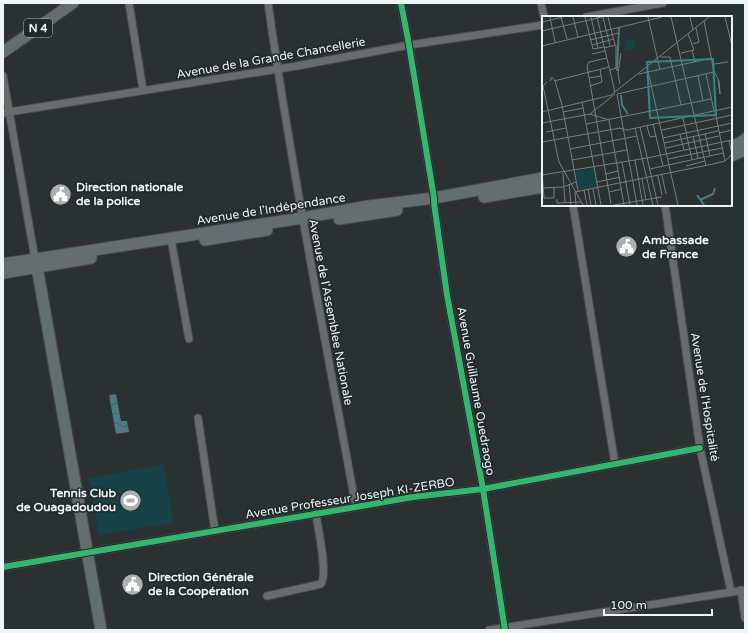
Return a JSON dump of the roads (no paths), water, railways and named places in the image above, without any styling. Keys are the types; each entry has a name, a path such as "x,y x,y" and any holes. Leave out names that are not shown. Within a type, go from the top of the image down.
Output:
{"highway":[{"name":"N 4","path":"3,52 73,3"}],"main road":[{"path":"732,146 740,143 745,139"},
{"path":"732,156 745,150"},
{"name":"Avenue de l'Indépendance","path":"434,201 542,178"},
{"name":"Avenue de l'Indépendance","path":"3,264 36,263 370,210 542,187"},
{"name":"Avenue de l'Indépendance","path":"3,273 36,263"},
{"path":"36,263 101,630"}],"street":[{"path":"129,3 143,90"},
{"name":"Avenue de l'Assemblee Nationale","path":"268,3 303,221 356,506"},
{"name":"Avenue Guillaume Ouedraogo","path":"401,3 434,201 447,295 483,489 504,629"},
{"path":"541,3 544,16"},
{"path":"592,16 663,3"},
{"name":"Avenue de la Grande Chancellerie","path":"6,113 143,90 278,70 409,46 542,25"},
{"path":"3,76 6,113 36,263"},
{"path":"573,206 615,464"},
{"name":"Avenue de l'Hospitalité","path":"665,206 700,448 731,592"},
{"path":"171,242 189,339"},
{"path":"198,418 215,531"},
{"name":"Avenue Professeur Joseph KI-ZERBO","path":"3,567 356,506 413,497 483,489 700,448"},
{"path":"267,596 321,584 324,578 324,567 316,514"},
{"path":"489,630 504,629 743,590 745,618"}],"water":[{"path":"116,394 121,421 127,421 129,432 116,434 109,395"}],"place":[{"name":"Direction nationale de la police","path":"60,194"},
{"name":"Ambassade de France","path":"626,247"},
{"name":"Tennis Club de Ouagadoudou","path":"131,500"},
{"name":"Direction Générale de la Coopération","path":"133,584"}]}
